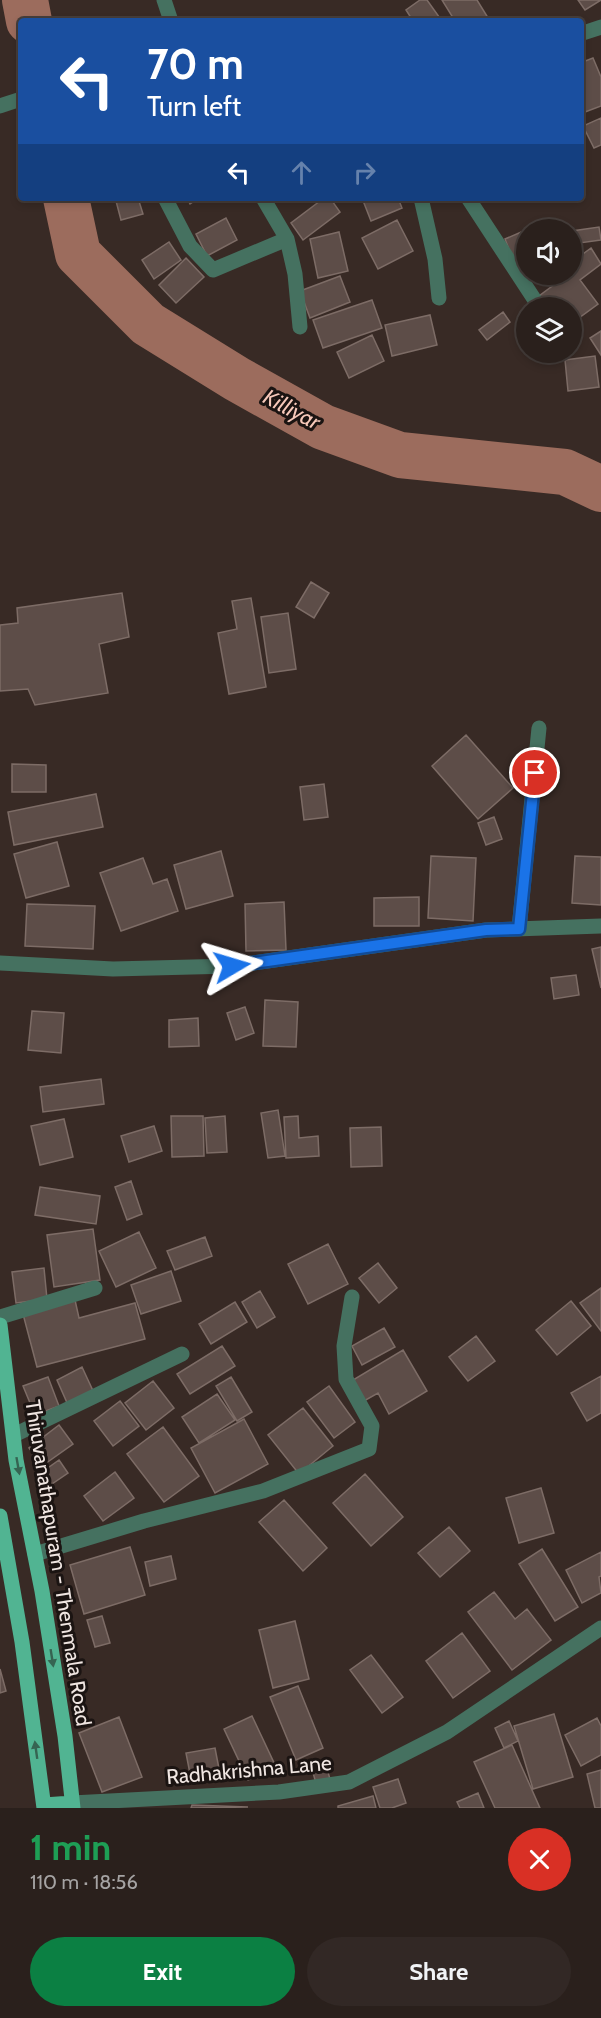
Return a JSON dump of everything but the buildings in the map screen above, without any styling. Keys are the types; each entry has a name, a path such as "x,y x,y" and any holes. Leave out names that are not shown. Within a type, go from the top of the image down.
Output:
{"main road":[{"name":"Thiruvanathapuram - Thenmala Road","path":"0,1325 16,1460 35,1554 65,1736 73,1805"},
{"path":"0,1516 22,1642 44,1807 73,1805"}],"street":[{"path":"164,0 170,18"},
{"path":"584,33 601,27"},
{"path":"1,106 18,100"},
{"path":"167,201 190,246 213,270 287,239"},
{"path":"265,201 287,239 295,274 300,327"},
{"path":"422,201 435,259 439,298"},
{"path":"470,201 533,297"},
{"path":"519,929 539,728"},
{"path":"0,963 113,969 232,966 486,930 601,926"},
{"path":"0,1317 95,1288"},
{"path":"35,1554 144,1521 263,1491 369,1449 372,1426 346,1379 344,1346 352,1297"},
{"path":"14,1435 182,1354"},
{"name":"Radhakrishna Lane","path":"73,1805 279,1792 349,1782 447,1732 601,1628"}],"waterway":[{"name":"Killiyar","path":"25,0 28,18"},
{"name":"Killiyar","path":"67,201 78,254 148,324 237,379 323,427 400,455 565,472 601,489"}],"route":[{"path":"232,966 486,930 519,929 535,773"}]}
